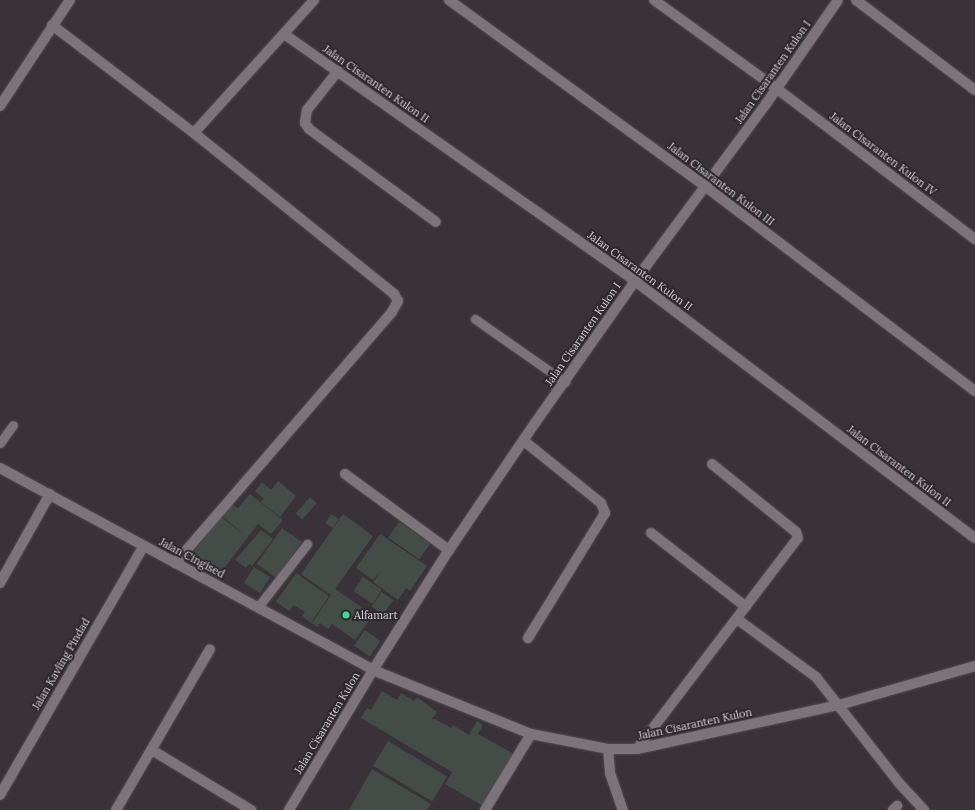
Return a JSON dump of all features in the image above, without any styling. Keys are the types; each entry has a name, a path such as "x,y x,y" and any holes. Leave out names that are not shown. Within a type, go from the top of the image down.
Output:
{"street":[{"path":"0,106 52,25 70,0"},
{"path":"194,134 314,0"},
{"name":"Jalan Cisaranten Kulon III","path":"449,0 706,187 975,391"},
{"name":"Jalan Cisaranten Kulon IV","path":"654,0 776,88 975,239"},
{"name":"Jalan Cisaranten Kulon I","path":"373,670 449,550 635,281 706,187 838,0"},
{"path":"856,0 975,90"},
{"path":"52,25 194,134 394,294 398,301 392,312 176,563"},
{"name":"Jalan Cisaranten Kulon II","path":"284,34 635,281 975,538"},
{"path":"338,72 307,110 305,123 309,130 436,222"},
{"path":"524,441 601,504 605,513 528,638"},
{"path":"637,750 798,538 796,532 712,464"},
{"name":"Jalan Cingised","path":"0,468 373,670"},
{"path":"345,474 449,550"},
{"path":"0,583 50,494"},
{"path":"651,533 746,607"},
{"name":"Jalan Kavling Pindad","path":"0,795 144,546"},
{"path":"737,619 816,677 899,783 924,810"},
{"path":"116,810 210,649"},
{"name":"Jalan Cisaranten Kulon","path":"289,810 373,670 531,734 608,749 637,750 839,705 975,666"},
{"path":"485,810 531,734"},
{"path":"608,749 610,773 623,810"},
{"path":"152,750 251,810"}],"lane":[{"path":"475,318 565,382"},
{"path":"0,443 14,425"},
{"path":"258,607 307,544"}],"building":[{"path":"278,481 296,496 280,517 261,502 264,499 255,491 262,482 271,490"},
{"path":"250,494 283,520 271,534 258,524 222,571 191,555 221,517 246,536 222,516 232,504 238,508"},
{"path":"310,497 317,503 302,520 296,514"},
{"path":"331,514 339,519 333,528 325,523"},
{"path":"343,514 373,536 335,589 373,615 355,640 332,624 328,629 320,623 317,627 312,623 331,595 301,574"},
{"path":"399,522 430,544 419,559 388,538"},
{"path":"282,528 302,542 276,578 257,564"},
{"path":"261,530 273,539 252,566 249,564 246,568 235,560"},
{"path":"380,534 427,566 410,591 406,588 398,600 373,582 381,571 373,580 356,568"},
{"path":"254,567 270,577 260,593 244,583"},
{"path":"296,573 329,596 311,623 302,616 305,612 294,605 289,611 276,602"},
{"path":"363,577 382,590 373,604 353,591"},
{"path":"382,592 393,600 383,615 371,607"},
{"path":"365,630 381,641 370,656 354,646"},
{"path":"382,691 397,700 401,693 414,701 417,697 437,712 431,720 435,719 451,728 453,725 469,735 477,721 483,725 478,734 514,754 483,806 445,784 452,772 361,718 367,708 371,710"},
{"path":"388,741 447,777 432,801 373,766"},
{"path":"372,769 431,804 427,810 349,810"}],"place":[{"name":"Alfamart","path":"346,615"}]}
